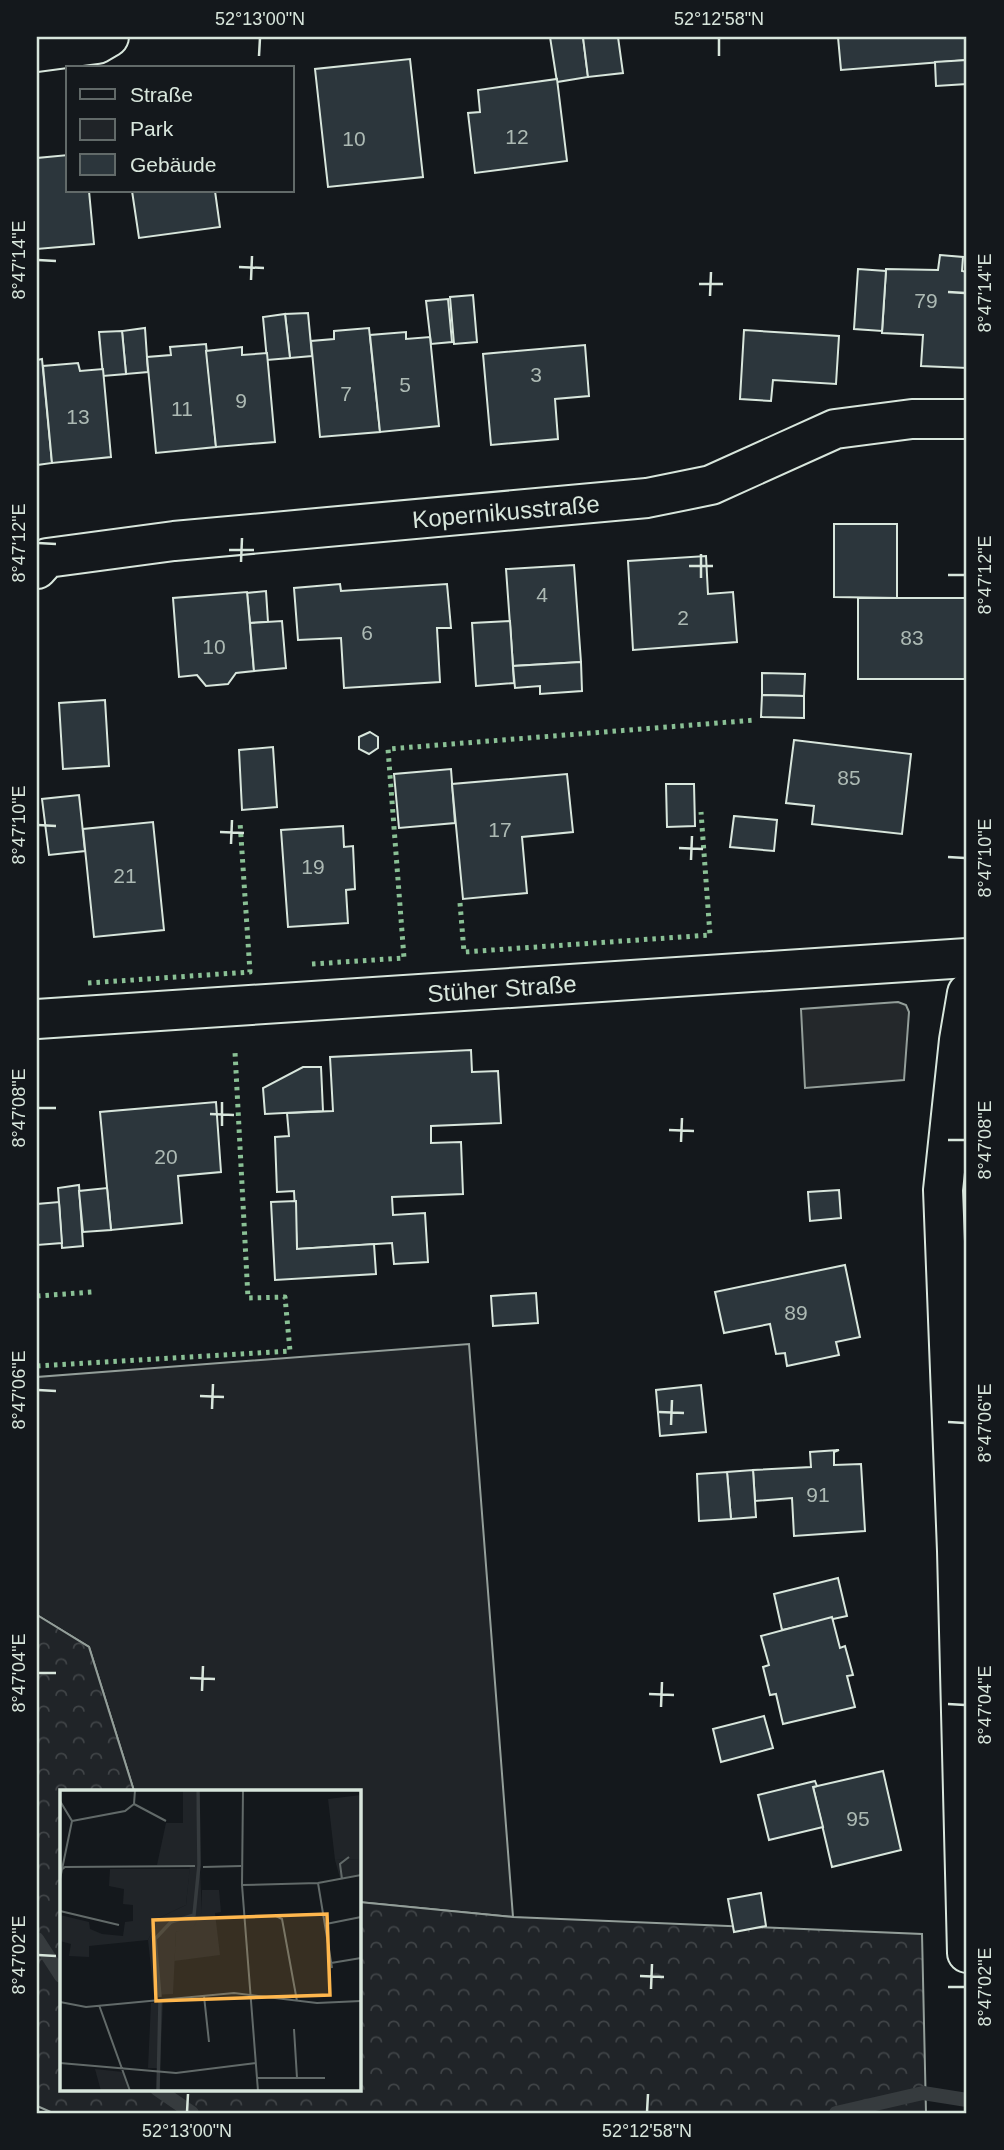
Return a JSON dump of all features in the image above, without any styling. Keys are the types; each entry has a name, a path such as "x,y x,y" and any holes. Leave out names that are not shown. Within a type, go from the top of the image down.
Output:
{"street":[{"path":"37,52 97,44 109,37"},
{"name":"Kopernikusstraße","path":"37,569 47,558 174,541 647,498 711,485 835,429 912,419 967,419"},
{"name":"Stüher Straße","path":"37,1019 967,958"},
{"path":"967,993 958,1040 943,1190 962,1551 967,1953"}],"green space":[{"path":"469,1344 513,1917 360,1902 360,1790 134,1790 89,1647 37,1615 37,1377"},
{"path":"37,1615 89,1647 134,1790 60,1790 60,2090 360,2090 360,1902 513,1917 922,1934 926,2113 53,2113 37,2106"}],"shaded area":[{"path":"898,1002 906,1005 909,1012 904,1080 805,1088 801,1009"}],"building":[{"path":"550,37 583,37 588,77 557,82"},
{"path":"583,37 618,37 623,73 588,77"},
{"path":"838,37 967,37 967,60 841,70"},
{"path":"410,59 423,177 328,187 315,69"},
{"path":"967,60 967,84 936,86 935,62"},
{"path":"557,79 567,161 475,173 468,113 480,112 478,90"},
{"path":"66,155 66,192 89,192 94,244 37,249 37,158"},
{"path":"132,192 215,192 220,227 139,238"},
{"path":"940,255 963,257 962,271 967,272 967,368 921,366 923,335 882,333 886,269 938,270"},
{"path":"858,269 886,271 882,331 854,329"},
{"path":"473,295 477,342 454,344 450,297"},
{"path":"448,299 452,342 431,344 426,301"},
{"path":"308,313 312,356 290,358 285,314"},
{"path":"285,314 290,358 267,360 263,317"},
{"path":"145,328 148,372 126,374 122,331"},
{"path":"369,328 380,432 320,437 311,341 334,339 334,331"},
{"path":"744,330 839,336 836,384 773,380 771,401 740,399"},
{"path":"122,331 126,374 103,376 99,332"},
{"path":"406,332 406,339 430,337 439,426 380,432 370,335"},
{"path":"206,344 216,447 156,453 147,357 171,355 170,347"},
{"path":"585,345 589,396 555,399 558,439 491,445 483,354"},
{"path":"242,347 242,355 267,353 275,442 216,447 206,351"},
{"path":"42,359 52,463 37,465 37,360"},
{"path":"78,363 80,371 103,369 111,457 52,463 43,366"},
{"path":"834,524 897,524 897,598 834,597"},
{"path":"706,556 708,594 733,592 737,642 633,650 628,561"},
{"path":"574,565 581,662 513,666 506,569"},
{"path":"340,584 341,591 447,584 451,628 437,628 440,682 344,688 341,638 298,640 294,588"},
{"path":"266,591 268,622 250,623 247,593"},
{"path":"247,592 254,671 236,673 228,684 206,686 197,675 179,677 173,598"},
{"path":"858,598 966,598 966,679 858,679"},
{"path":"282,621 286,668 254,671 250,623"},
{"path":"510,621 514,683 476,686 472,623"},
{"path":"581,662 582,691 540,694 540,686 515,688 513,666"},
{"path":"762,673 805,674 804,696 762,695"},
{"path":"762,695 804,696 804,718 761,717"},
{"path":"105,700 109,766 63,769 59,703"},
{"path":"370,732 378,737 378,748 369,754 359,749 359,737"},
{"path":"794,740 911,754 902,834 812,824 814,806 786,803"},
{"path":"273,747 277,807 242,810 239,750"},
{"path":"451,769 455,823 399,828 394,774"},
{"path":"567,774 573,832 522,837 527,893 463,899 452,784"},
{"path":"666,784 694,784 695,826 667,827"},
{"path":"79,795 85,851 49,855 42,799"},
{"path":"734,816 777,820 774,851 730,847"},
{"path":"153,822 164,930 94,937 83,829"},
{"path":"343,826 344,847 353,846 355,889 346,890 348,923 288,927 281,830"},
{"path":"471,1050 472,1072 498,1071 501,1123 431,1126 431,1143 461,1142 463,1194 392,1197 393,1215 425,1213 428,1262 394,1264 392,1243 297,1249 294,1191 277,1192 275,1137 289,1136 287,1113 333,1111 330,1057"},
{"path":"303,1067 321,1067 323,1111 265,1114 263,1088"},
{"path":"216,1102 221,1172 178,1176 182,1223 111,1230 100,1112"},
{"path":"79,1185 83,1246 62,1248 58,1188"},
{"path":"107,1188 111,1230 83,1232 79,1191"},
{"path":"839,1190 841,1218 810,1221 808,1192"},
{"path":"296,1201 297,1249 374,1244 376,1274 275,1280 271,1202"},
{"path":"59,1202 62,1243 37,1245 37,1204"},
{"path":"845,1265 860,1337 836,1342 839,1355 787,1366 785,1353 776,1354 770,1324 724,1333 715,1292"},
{"path":"536,1293 538,1323 493,1326 491,1296"},
{"path":"701,1385 706,1432 660,1436 656,1390"},
{"path":"839,1450 834,1452 834,1465 861,1464 865,1531 794,1536 792,1498 755,1501 753,1470 811,1467 810,1452"},
{"path":"753,1470 756,1517 731,1519 727,1472"},
{"path":"727,1472 731,1519 699,1521 697,1474"},
{"path":"838,1578 847,1616 782,1630 774,1594"},
{"path":"832,1617 840,1648 845,1646 853,1675 847,1676 855,1707 783,1724 776,1694 770,1695 763,1667 769,1665 761,1636"},
{"path":"764,1716 773,1748 721,1762 713,1729"},
{"path":"883,1771 901,1850 832,1867 813,1787"},
{"path":"815,1781 817,1786 813,1787 823,1827 769,1840 758,1795"},
{"path":"761,1893 766,1926 734,1932 728,1899"}],"waterway":[{"path":"37,1939 60,1974"},
{"path":"158,2090 192,2113"},
{"path":"836,2113 923,2093 967,2100"}],"hedge":[{"path":"312,964 404,958 388,749 756,720"},
{"path":"460,903 464,952 710,935 701,812"},
{"path":"88,983 250,972 240,822"},
{"path":"37,1366 290,1351 285,1297 248,1298 235,1052"},
{"path":"37,1296 93,1292"}]}
